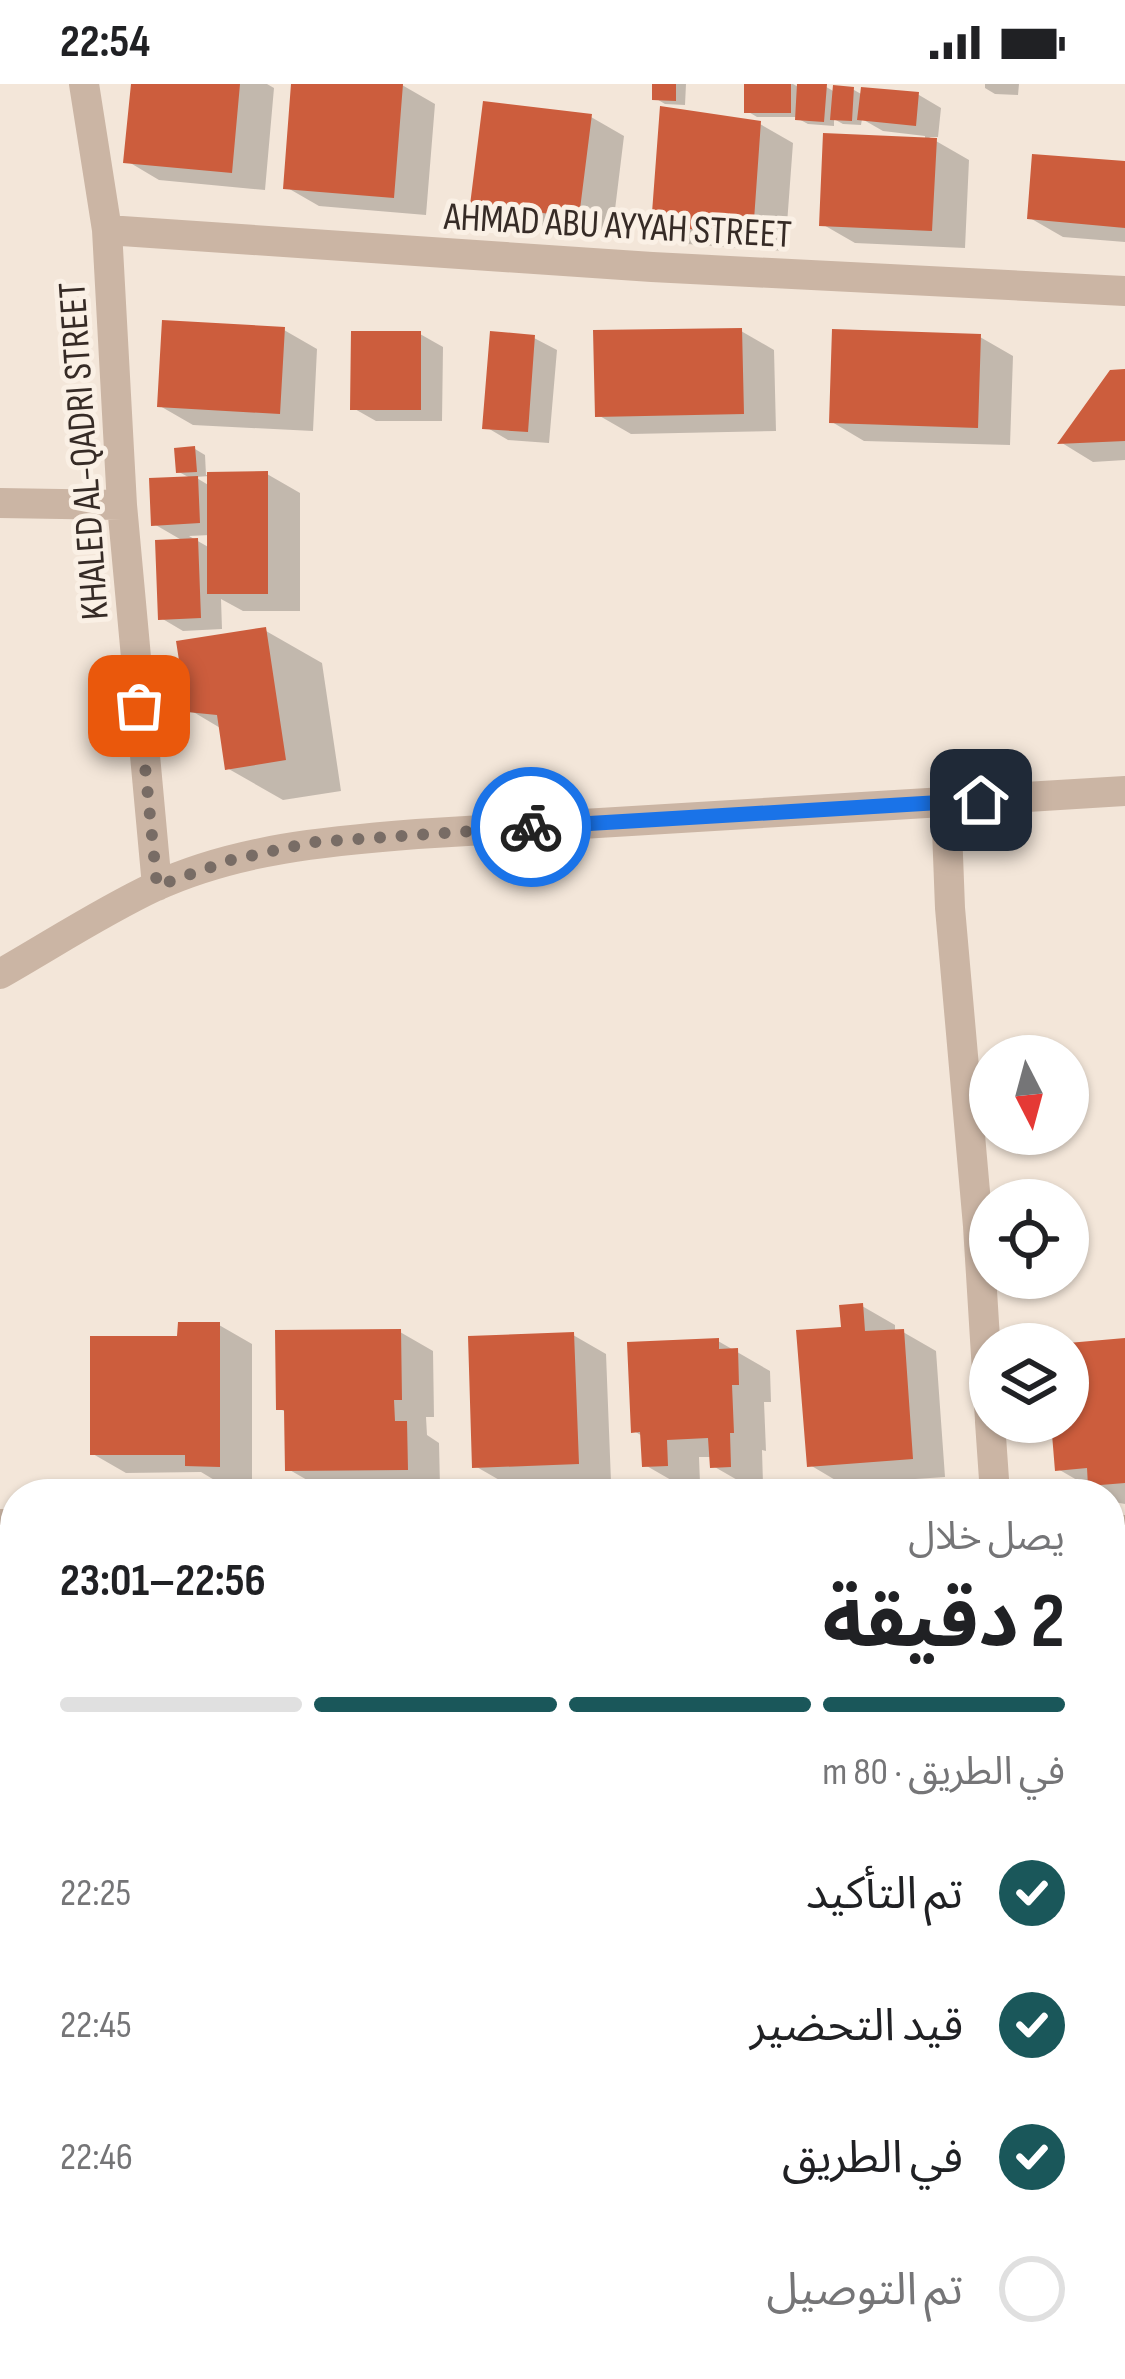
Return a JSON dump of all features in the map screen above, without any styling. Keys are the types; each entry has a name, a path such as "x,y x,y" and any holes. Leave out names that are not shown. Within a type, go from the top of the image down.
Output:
{"street":[{"name":"KHALED AL-QADRI STREET","path":"84,84 106,230 122,505 157,886"},
{"name":"AHMAD ABU AYYAH STREET","path":"106,230 652,267 1125,291"},
{"path":"0,503 122,505"},
{"path":"0,974 157,886 231,860 314,842 1125,791"},
{"path":"946,803 950,908 984,1323"},
{"path":"991,1443 993,1479"}],"building":[{"path":"131,84 240,84 232,173 123,163"},
{"path":"291,84 403,84 394,198 283,189"},
{"path":"652,84 676,84 676,101 652,100"},
{"path":"744,84 791,84 791,113 744,113"},
{"path":"797,84 827,84 824,122 795,120"},
{"path":"833,85 854,87 852,121 830,120"},
{"path":"861,87 919,92 916,126 857,120"},
{"path":"483,101 592,114 579,217 470,205"},
{"path":"660,106 761,121 753,234 651,226"},
{"path":"823,133 937,138 932,231 819,226"},
{"path":"1032,154 1125,161 1125,228 1027,219"},
{"path":"162,320 285,327 280,414 157,407"},
{"path":"742,328 744,414 595,417 593,330"},
{"path":"832,329 981,334 978,428 829,423"},
{"path":"351,331 421,331 421,410 350,410"},
{"path":"490,331 535,335 528,432 482,429"},
{"path":"1125,369 1125,441 1057,444 1110,370"},
{"path":"195,446 197,472 176,473 174,448"},
{"path":"268,471 268,594 207,594 207,472"},
{"path":"198,476 200,523 151,526 149,478"},
{"path":"198,538 201,618 158,620 155,540"},
{"path":"266,627 286,760 225,770 217,715 187,712 176,641"},
{"path":"863,1303 865,1331 904,1329 913,1459 807,1467 796,1330 841,1327 839,1305"},
{"path":"178,1322 220,1322 220,1467 185,1466 185,1455 90,1455 90,1336 177,1336"},
{"path":"401,1329 402,1400 394,1400 395,1421 407,1421 408,1470 285,1471 284,1410 276,1410 275,1330"},
{"path":"574,1332 579,1464 472,1468 468,1336"},
{"path":"719,1338 719,1349 738,1348 739,1385 732,1385 731,1467 710,1468 708,1438 667,1440 668,1466 642,1467 640,1432 631,1433 627,1342"},
{"path":"1125,1338 1125,1479 1088,1479 1087,1468 1055,1471 1053,1443 1089,1443 1089,1341"}],"way so far":[{"path":"139,706 157,886 231,860 314,842 531,827"}],"route":[{"path":"531,827 981,800"}]}
